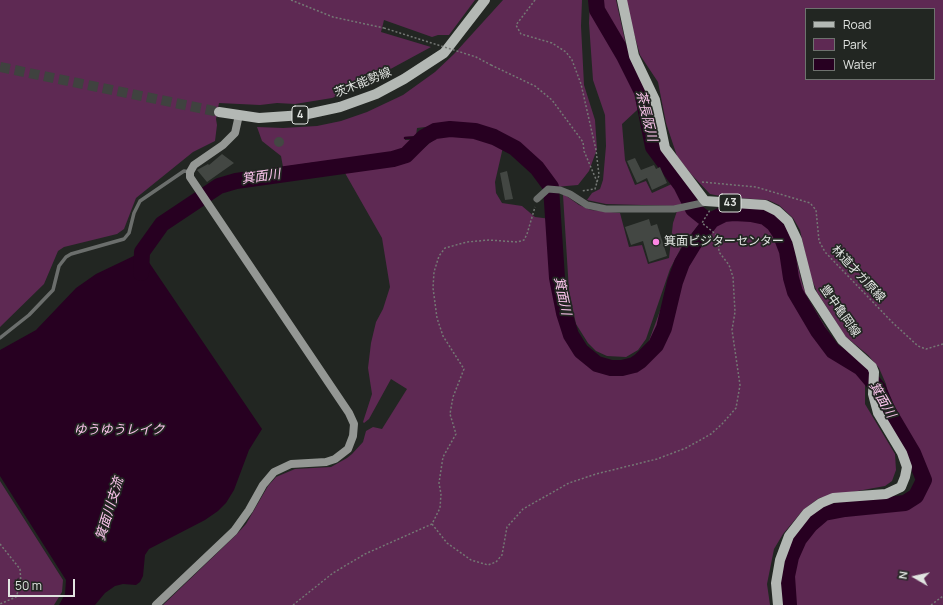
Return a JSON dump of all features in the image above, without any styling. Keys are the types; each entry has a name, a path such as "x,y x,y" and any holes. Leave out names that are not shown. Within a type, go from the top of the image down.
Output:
{"main road":[{"name":"茨木能勢線","path":"219,112 242,116 274,117 303,115 354,102 376,94 404,80 444,53 485,0"},
{"name":"43","path":"622,0 634,56 656,100 665,148 701,198 707,202"},
{"name":"豊中亀岡線","path":"707,202 762,205 772,208 785,218 793,227 810,292 842,340 872,367 874,377 873,394 878,413 902,453 907,467 901,487 886,494 833,498 821,503 807,513 789,536 780,560 776,583 778,605"}],"street":[{"path":"156,605 234,531 249,510 264,483 274,472 291,464 326,462 335,459 348,449 354,432 354,422 349,413 191,180 190,172 194,165 230,138 242,116"},
{"path":"537,199 548,189 560,190 570,194 587,206 601,209 657,210 687,207 707,202"}],"lane":[{"path":"0,338 28,315 53,290 59,266 66,257 126,237 129,233 134,213 140,202 184,171 190,172"}],"path":[{"path":"291,0 294,3 333,16 384,28 476,57 535,86 552,100 583,142 584,151 598,184"},
{"path":"535,0 516,25 521,34 552,43 566,52 572,60 581,84 596,150 599,174 598,184 593,190 579,191"},
{"name":"林道才ガ原線","path":"689,180 749,186 810,203 816,210 819,240 825,252 892,322 918,346 926,349 943,344"},
{"path":"293,605 333,573 365,554 432,524 440,508 441,494 439,483 444,457 456,434 450,414 453,398 464,369 443,336 437,318 433,288 434,272 439,256 445,248 468,242 489,240 517,242 524,240 537,199"},
{"path":"432,524 447,543 471,560 488,565 496,562 502,556 507,528 523,509 569,483 596,474 657,459 686,448 711,434 722,424 736,408 740,385 732,330 735,312 735,291 730,267 719,252 719,238 710,229 702,224 707,215"},
{"path":"0,544 20,569 21,583 16,597 0,604"},
{"path":"932,605 943,596"}],"green space":[{"path":"0,0 475,0 449,35 438,35 432,37 384,20 381,32 431,47 350,91 332,98 295,104 277,103 260,105 219,103 216,119 217,125 215,141 193,152 136,198 124,229 117,234 64,247 58,251 44,284 0,327"},
{"path":"503,0 582,0 581,26 584,85 595,120 597,149 589,171 578,185 555,187 541,165 516,142 495,132 458,123 417,128 416,136 405,137 405,140 415,140 405,149 394,153 318,164 317,162 283,167 281,156 262,141 257,127 283,128 317,126 341,121 367,112 403,95 435,72 454,54"},
{"path":"590,0 616,0 630,63 649,99 622,124 625,160 635,185 646,181 652,193 674,183 654,156 660,150 684,183 694,202 677,206 606,204 587,200 592,193 600,189 603,180 606,146 605,115 593,80 589,23"},
{"path":"626,0 943,0 943,605 796,605 792,577 795,559 808,537 828,518 907,509 919,500 931,479 923,460 890,405 886,384 879,368 868,355 845,336 817,292 810,275 800,230 793,218 779,205 768,200 725,197 710,194 691,174 677,156 666,123 658,82 640,55"},
{"path":"465,135 488,139 503,147 495,182 496,193 502,203 522,206 535,217 559,220 563,290 569,320 583,347 591,355 601,361 616,363 627,362 636,358 646,349 676,267 690,243 709,216 730,208 751,209 769,213 783,224 791,237 802,283 807,297 829,333 865,381 865,404 895,454 896,470 892,481 885,486 819,498 803,510 783,534 774,549 767,584 770,605 163,605 246,524 268,486 276,477 295,469 331,467 352,454 363,442 366,431 373,427 382,429 407,389 391,379 369,419 364,423 363,422 372,394 368,368 371,343 376,322 383,309 390,287 382,238 345,173 398,164 413,157 437,137"},
{"path":"563,195 579,205 591,210 620,213 629,247 642,245 648,264 669,258 673,223 677,211 696,207 706,215 682,246 670,269 646,339 638,350 626,357 607,356 596,351 588,343 576,324 569,291"},
{"path":"0,481 63,580 62,592 54,605 0,605"}],"water":[{"name":"ゆうゆうレイク","path":"142,252 262,429 249,450 234,490 226,503 205,520 149,549 145,555 143,576 140,582 136,585 123,584 115,586 105,593 95,605 59,605 65,594 66,580 0,476 0,350 36,330 76,288 96,274"}],"building":[{"path":"277,137 281,137 283,138 283,146 277,147 274,144 274,140"},
{"path":"222,154 234,163 207,182 197,170 208,164 209,165"},
{"path":"635,158 641,170 654,165 656,169 660,167 667,183 652,190 647,178 637,183 627,161"},
{"path":"507,171 513,199 505,200 500,173"},
{"name":"箕面ビジターセンター","path":"649,219 651,226 657,224 667,256 649,262 643,241 631,245 625,227"}],"waterway":[{"name":"茶長阪川","path":"596,0 597,10 624,56 642,92 653,147 681,185 693,209 703,217 712,220"},
{"name":"箕面川","path":"141,273 142,252 162,224 219,186 236,181 393,159 406,155 424,137 435,131 450,129 475,131 494,137 515,148 537,168 551,187 557,278 564,313 571,335 581,351 597,364 611,368 622,368 634,365 640,361 656,345 664,328 675,282 682,263 693,245 712,220 724,214 734,213 765,217 774,224 780,233 787,251 791,278 795,292 818,331 833,351 861,368 878,388 887,409 913,453 924,480 916,496 905,503 845,509 824,513 810,525 799,539 791,557 787,576 789,605"},
{"path":"405,138 424,137"}],"tunnel":[{"path":"0,67 219,112"}],"place":[{"name":"箕面ビジターセンター","path":"656,242"}],"water label":[{"name":"箕面川支流","path":"110,509"}]}
